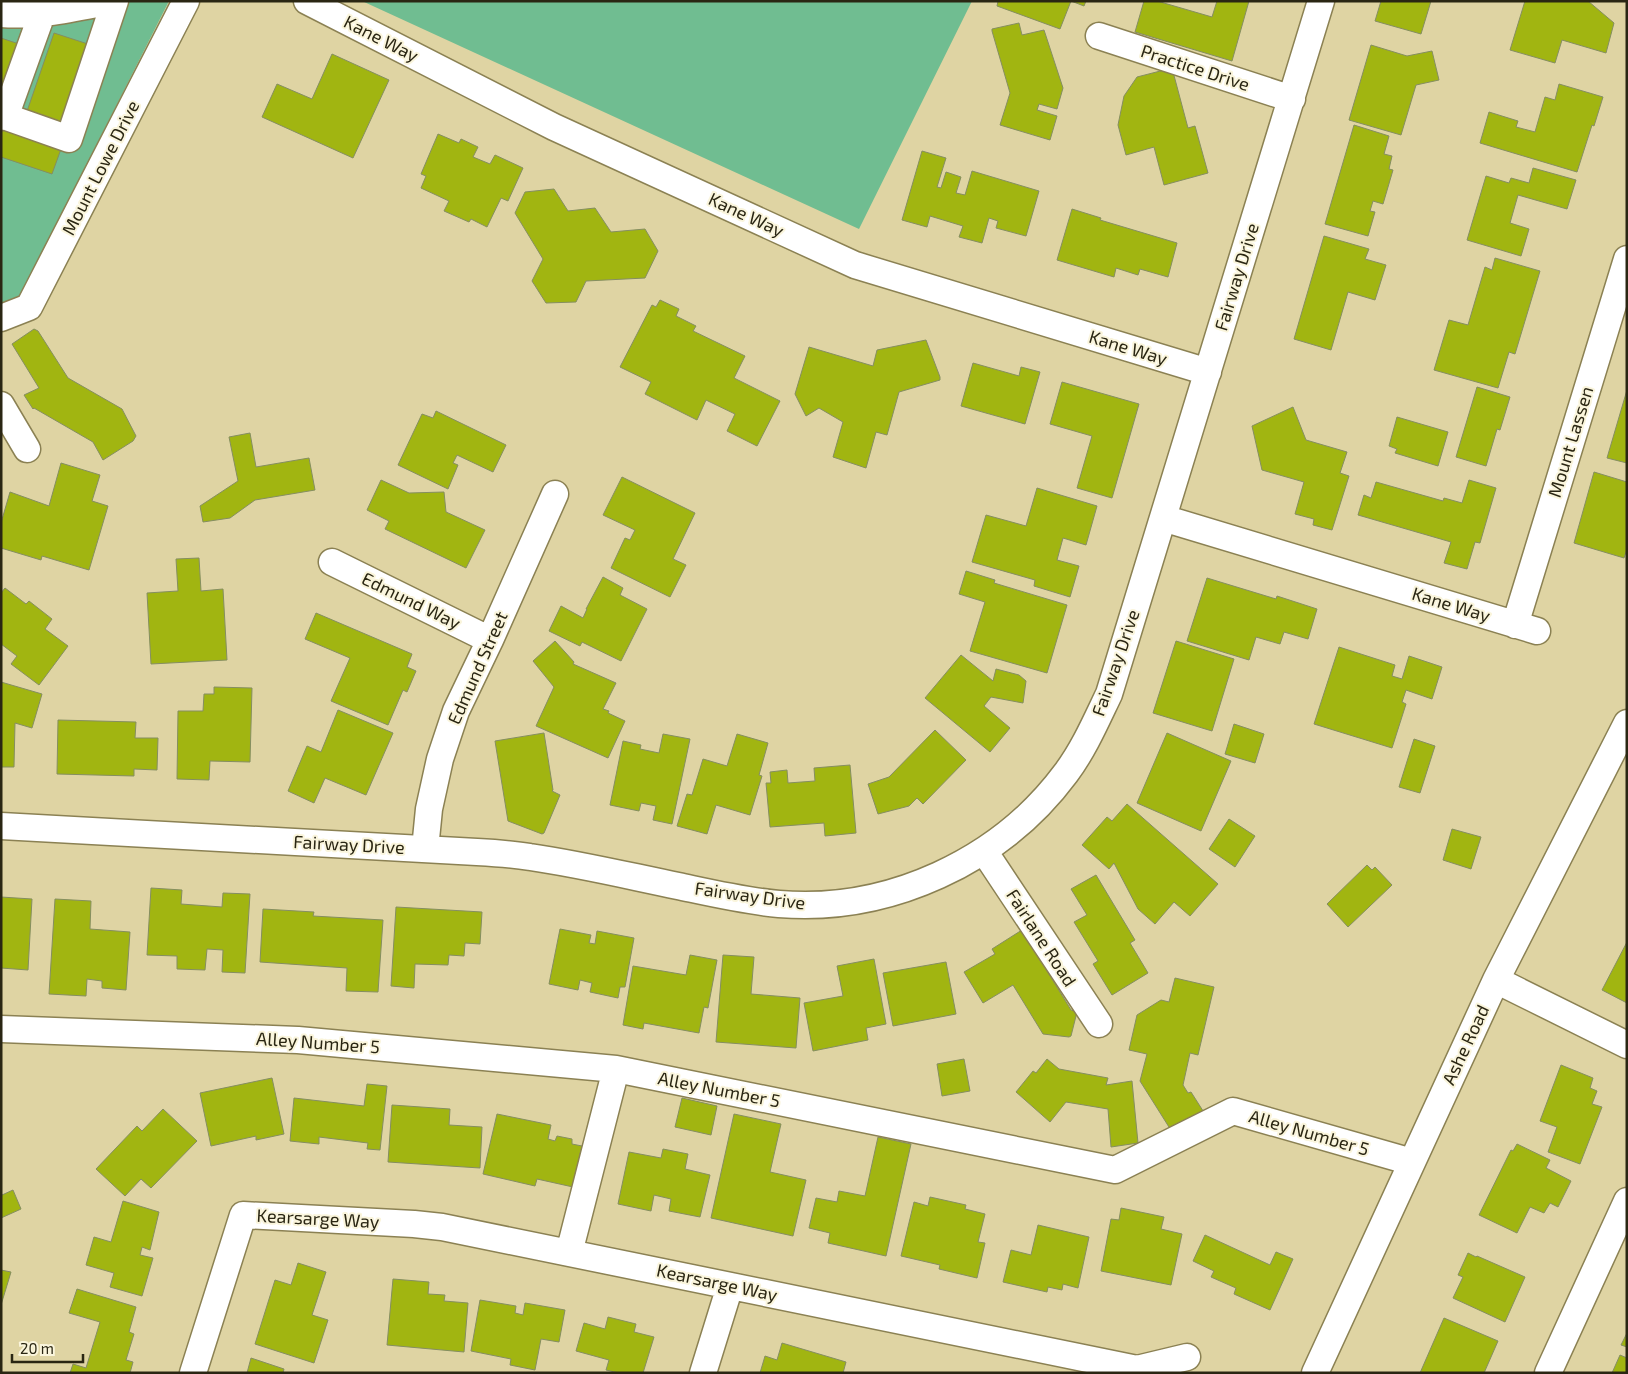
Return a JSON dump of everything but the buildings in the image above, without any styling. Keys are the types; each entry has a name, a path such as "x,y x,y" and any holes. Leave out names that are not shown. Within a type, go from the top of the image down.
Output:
{"street":[{"path":"1,14 20,16 42,14 113,1 69,139 3,116 42,14"},
{"name":"Mount Lowe Drive","path":"1,318 29,307 186,1"},
{"name":"Kane Way","path":"307,1 554,127 855,265 1208,372"},
{"name":"Fairway Drive","path":"1,826 530,856 739,898 779,904 818,905 863,900 907,888 944,873 984,851 1011,831 1040,804 1066,773 1090,735 1109,694 1321,1"},
{"name":"Practice Drive","path":"1099,36 1292,99"},
{"name":"Mount Lassen","path":"1526,628 1627,259"},
{"path":"1,405 27,449"},
{"name":"Edmund Street","path":"425,849 429,809 440,759 456,711 555,494"},
{"name":"Kane Way","path":"1163,518 1526,628"},
{"name":"Edmund Way","path":"332,562 490,640"},
{"name":"Ashe Road","path":"1315,1373 1496,980 1627,723"},
{"name":"Fairlane Road","path":"984,851 1099,1024"},
{"path":"1496,980 1627,1045"},
{"name":"Alley Number 5","path":"1,1029 298,1040 616,1069 1115,1170 1233,1111 1412,1162"},
{"path":"570,1253 616,1069"},
{"path":"1548,1373 1627,1201"},
{"name":"Kearsarge Way","path":"193,1373 242,1215 442,1227 1137,1369 1187,1357"},
{"path":"703,1373 730,1286"}],"green space":[{"path":"1,1 169,1 21,295 1,303"},
{"path":"362,1 972,1 859,229"}]}
